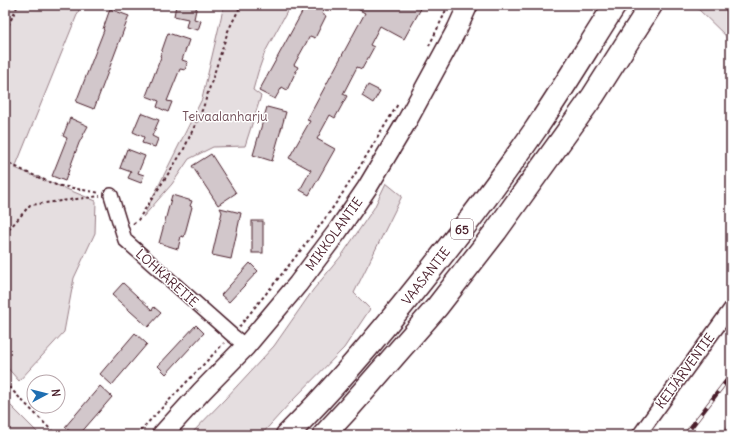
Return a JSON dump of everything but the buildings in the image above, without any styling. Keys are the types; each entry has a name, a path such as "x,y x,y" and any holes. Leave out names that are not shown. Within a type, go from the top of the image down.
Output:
{"highway":[{"name":"VAASANTIE","path":"287,435 310,412 382,331 450,246 535,129 615,5"},
{"name":"VAASANTIE","path":"324,435 348,410 437,307 496,231 593,96 651,5"}],"main road":[{"name":"MIKKOLANTIE","path":"162,435 202,391 239,341 298,284 337,232 367,188 407,121 457,29 468,5"}],"street":[{"name":"LOHKARETIE","path":"111,195 125,240 239,341"},
{"name":"KEIJÄRVENTIE","path":"639,435 731,308"}],"path":[{"path":"5,49 6,29 18,5"},
{"path":"122,231 138,220 183,150 203,108 228,31 241,5"},
{"path":"428,49 448,5"},
{"path":"136,435 239,341 298,255 325,219 365,159 400,101"},
{"path":"5,161 56,185 111,195"},
{"path":"5,234 30,205 111,195"},
{"path":"5,383 56,435"}],"green space":[{"path":"5,5 81,5 15,168 96,201 95,233 74,278 64,332 19,381 5,365"},
{"name":"Teivaalanharju","path":"224,5 292,5 265,52 258,72 253,90 261,96 245,146 213,147 189,159 172,184 143,217 202,99"},
{"path":"694,5 731,5 731,41"},
{"path":"386,183 402,196 354,293 370,309 344,348 261,435 190,435 274,346 313,290 342,255 374,208"},
{"path":"5,400 40,435 5,435"},
{"path":"731,421 731,435 721,435"}],"railway":[{"path":"685,435 731,375"}]}
